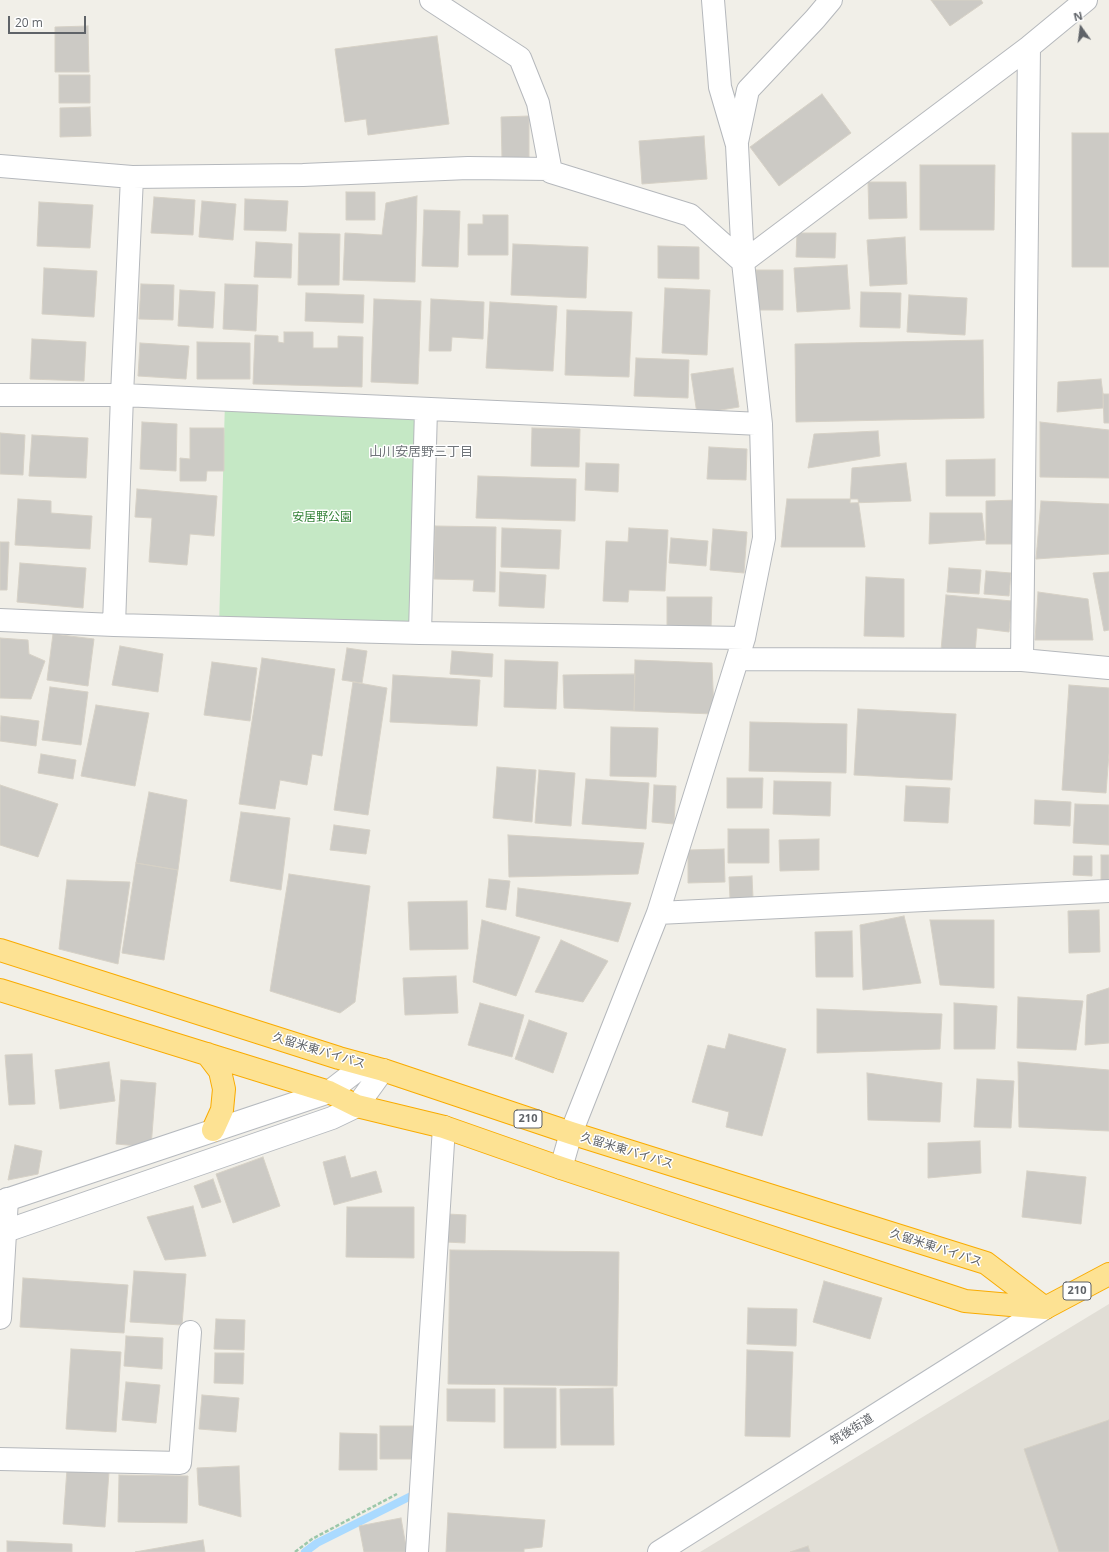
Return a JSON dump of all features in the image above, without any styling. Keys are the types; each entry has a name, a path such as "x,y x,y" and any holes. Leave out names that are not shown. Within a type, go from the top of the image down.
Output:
{"highway":[{"name":"久留米東バイパス","path":"0,950 373,1067 572,1133 986,1263 1046,1308"},
{"path":"0,990 329,1092 357,1106 444,1127 561,1168 965,1301 1046,1308"},
{"path":"207,1054 220,1071 224,1089 222,1110 213,1130"},
{"name":"210","path":"1046,1308 1109,1274"}],"street":[{"path":"431,0 520,58 538,103 551,172 690,215 743,262"},
{"path":"561,1168 572,1133 658,913 744,638 764,538 761,424 743,262 737,145 720,87 713,0"},
{"path":"737,145 748,90 815,20 831,0"},
{"path":"743,262 1029,47 1086,0"},
{"path":"1022,660 1029,47"},
{"path":"0,166 132,177 196,175 303,175 468,168 550,169"},
{"path":"114,625 122,395 132,177"},
{"path":"0,395 122,395 761,424"},
{"path":"420,633 426,409"},
{"path":"0,620 114,625 420,633 744,638"},
{"path":"738,658 1022,660 1109,668"},
{"path":"658,913 1109,891"},
{"path":"0,1318 4,1200 329,1092 373,1067"},
{"path":"3,1232 332,1118 357,1106 373,1067"},
{"path":"417,1552 444,1127"},
{"name":"筑後街道","path":"659,1552 1046,1308"},
{"path":"0,1459 180,1463 190,1332"}],"path":[{"path":"295,1552 312,1539 422,1480"}],"shaded area":[{"path":"1109,1304 1109,1552 700,1552"}],"green space":[{"name":"安居野公園","path":"225,400 426,409 420,633 219,628"}],"building":[{"path":"931,0 981,0 983,3 950,26"},
{"path":"88,26 89,72 55,72 55,27"},
{"path":"437,36 449,124 368,135 366,119 345,122 335,49"},
{"path":"59,75 90,75 90,103 59,103"},
{"path":"822,94 851,133 779,186 750,147"},
{"path":"90,107 91,136 60,137 60,108"},
{"path":"529,116 529,157 502,158 501,117"},
{"path":"1072,133 1109,133 1109,267 1072,267"},
{"path":"704,136 707,179 642,184 639,141"},
{"path":"920,165 995,165 994,230 920,230"},
{"path":"868,182 906,182 907,218 869,219"},
{"path":"346,192 375,192 375,220 346,220"},
{"path":"417,196 415,282 343,280 345,233 382,235 386,203"},
{"path":"154,197 195,200 193,235 151,233"},
{"path":"245,199 288,201 286,231 244,230"},
{"path":"202,201 236,204 233,240 199,237"},
{"path":"39,202 93,205 90,248 37,246"},
{"path":"424,210 460,211 458,267 422,266"},
{"path":"483,215 508,215 508,255 468,255 468,224 483,224"},
{"path":"299,233 340,234 339,285 298,285"},
{"path":"797,233 836,233 835,258 796,257"},
{"path":"905,237 907,284 870,286 867,240"},
{"path":"256,242 292,244 291,278 254,277"},
{"path":"513,244 588,247 586,298 511,295"},
{"path":"658,246 699,247 699,279 658,278"},
{"path":"847,265 850,309 797,312 794,268"},
{"path":"44,268 97,271 94,317 42,314"},
{"path":"756,270 783,270 783,310 756,310"},
{"path":"141,284 174,285 173,320 139,319"},
{"path":"225,284 258,285 256,331 223,329"},
{"path":"665,288 710,290 707,355 662,353"},
{"path":"180,290 215,292 213,328 178,326"},
{"path":"861,292 901,293 900,328 860,327"},
{"path":"306,293 364,295 363,323 305,321"},
{"path":"909,295 967,298 965,335 907,332"},
{"path":"374,299 421,301 418,384 371,382"},
{"path":"431,299 484,302 483,339 452,337 451,351 429,351"},
{"path":"490,302 557,306 553,371 486,368"},
{"path":"567,310 632,312 629,377 565,375"},
{"path":"284,332 313,332 313,348 338,348 338,336 363,337 362,387 253,384 255,335 278,336 278,342 284,343"},
{"path":"32,339 86,342 84,381 30,379"},
{"path":"983,340 984,418 796,422 795,344"},
{"path":"197,342 250,343 250,379 197,379"},
{"path":"140,343 189,346 186,379 138,376"},
{"path":"636,358 689,360 688,398 634,396"},
{"path":"733,368 739,407 697,414 691,374"},
{"path":"1101,379 1103,408 1057,412 1058,382"},
{"path":"1103,394 1109,394 1109,423 1104,423"},
{"path":"142,422 177,424 176,471 140,469"},
{"path":"1040,422 1109,430 1109,478 1040,477"},
{"path":"190,428 224,428 224,471 207,471 206,481 180,481 180,458 190,459"},
{"path":"532,428 580,429 579,467 531,466"},
{"path":"878,431 880,456 808,468 814,434"},
{"path":"0,433 25,435 23,475 0,474"},
{"path":"32,435 88,438 86,478 29,476"},
{"path":"709,447 747,449 746,480 707,479"},
{"path":"995,459 995,496 946,496 946,460"},
{"path":"586,463 619,464 618,492 585,490"},
{"path":"906,463 911,501 850,503 852,468"},
{"path":"478,476 576,479 575,521 476,518"},
{"path":"137,489 217,496 214,536 190,534 187,565 149,562 152,518 135,517"},
{"path":"18,499 51,501 51,513 92,516 90,549 15,545"},
{"path":"787,499 858,499 865,547 781,547"},
{"path":"1017,500 1017,544 986,544 986,501"},
{"path":"1041,501 1109,504 1109,554 1036,559"},
{"path":"930,513 982,513 985,540 929,544"},
{"path":"435,526 496,527 495,592 473,591 474,580 434,579"},
{"path":"502,528 561,530 559,569 501,567"},
{"path":"629,528 668,530 665,591 629,590 628,602 603,601 606,541 628,542"},
{"path":"713,529 747,532 744,573 710,570"},
{"path":"671,538 708,541 706,566 669,563"},
{"path":"0,542 9,542 7,590 0,590"},
{"path":"20,563 86,568 83,608 17,602"},
{"path":"949,568 981,570 979,594 947,592"},
{"path":"986,571 1011,573 1009,596 984,594"},
{"path":"500,572 546,575 544,608 499,606"},
{"path":"1109,572 1109,630 1104,631 1093,573"},
{"path":"866,577 904,579 904,637 864,636"},
{"path":"1038,592 1088,599 1093,640 1035,640"},
{"path":"946,595 1012,601 1009,632 977,628 975,653 941,650"},
{"path":"667,597 712,597 711,630 667,629"},
{"path":"53,634 94,639 88,686 47,680"},
{"path":"0,638 28,640 29,654 45,661 31,699 0,698"},
{"path":"120,646 163,654 158,692 112,685"},
{"path":"347,648 367,651 362,683 342,680"},
{"path":"452,651 493,654 492,677 450,674"},
{"path":"262,658 335,669 322,756 312,754 307,785 280,780 275,809 239,804"},
{"path":"505,660 558,662 556,709 504,707"},
{"path":"635,660 712,663 714,714 634,711"},
{"path":"212,662 257,668 250,721 204,715"},
{"path":"635,674 634,711 564,708 563,675"},
{"path":"393,675 480,680 477,726 390,722"},
{"path":"353,682 387,688 368,815 334,810"},
{"path":"1069,685 1109,688 1109,753 1106,793 1062,790"},
{"path":"50,687 88,692 81,745 42,740"},
{"path":"96,705 149,713 135,786 81,776"},
{"path":"858,709 956,714 952,780 854,775"},
{"path":"1,716 39,721 36,746 0,741"},
{"path":"750,722 847,724 846,773 749,771"},
{"path":"611,727 658,728 656,777 610,776"},
{"path":"41,754 76,760 73,779 38,773"},
{"path":"497,767 536,770 532,822 493,818"},
{"path":"539,770 575,773 571,826 535,823"},
{"path":"727,778 763,778 762,808 727,808"},
{"path":"586,779 649,783 646,829 582,824"},
{"path":"774,781 831,782 830,816 773,814"},
{"path":"0,785 58,804 38,857 0,845"},
{"path":"654,785 676,786 674,824 652,822"},
{"path":"906,786 950,788 948,823 904,821"},
{"path":"149,792 187,800 178,870 136,863"},
{"path":"1035,800 1071,802 1070,826 1034,824"},
{"path":"1075,804 1109,805 1109,845 1073,843"},
{"path":"241,812 290,818 281,890 230,881"},
{"path":"334,825 370,830 366,854 330,850"},
{"path":"728,829 769,829 769,863 728,863"},
{"path":"508,835 644,843 638,874 509,877"},
{"path":"819,839 819,870 780,871 779,840"},
{"path":"724,849 725,882 688,883 688,850"},
{"path":"1101,855 1109,855 1109,881 1101,881"},
{"path":"1074,856 1092,856 1092,876 1073,875"},
{"path":"136,863 178,870 164,960 122,953"},
{"path":"289,874 370,886 355,1002 340,1013 270,991"},
{"path":"752,876 753,898 730,899 729,877"},
{"path":"489,879 510,881 506,910 486,907"},
{"path":"67,880 130,882 118,964 59,949"},
{"path":"518,888 631,903 618,942 516,916"},
{"path":"467,901 468,949 410,950 408,902"},
{"path":"1099,910 1100,952 1069,953 1068,911"},
{"path":"904,916 921,983 863,990 860,925"},
{"path":"482,920 540,937 516,996 473,982"},
{"path":"930,920 994,920 994,988 940,985"},
{"path":"852,931 853,977 816,977 815,932"},
{"path":"561,940 608,961 583,1002 535,992"},
{"path":"456,976 458,1013 405,1015 403,978"},
{"path":"1109,988 1109,1043 1085,1045 1087,995"},
{"path":"1018,997 1083,1001 1076,1050 1017,1048"},
{"path":"480,1003 524,1015 512,1057 468,1045"},
{"path":"954,1003 997,1006 995,1049 954,1049"},
{"path":"817,1009 942,1014 940,1049 817,1053"},
{"path":"529,1020 567,1033 553,1073 515,1059"},
{"path":"729,1034 786,1049 762,1136 726,1127 729,1112 692,1102 708,1045 725,1049"},
{"path":"32,1054 35,1104 9,1105 5,1055"},
{"path":"109,1062 115,1101 60,1109 55,1070"},
{"path":"1018,1062 1109,1070 1109,1131 1019,1127"},
{"path":"867,1073 942,1083 940,1122 868,1120"},
{"path":"977,1079 1014,1081 1011,1128 974,1127"},
{"path":"121,1080 156,1083 151,1147 116,1144"},
{"path":"980,1141 981,1173 928,1178 928,1143"},
{"path":"15,1145 42,1151 38,1174 8,1180"},
{"path":"345,1156 351,1178 376,1171 382,1192 334,1205 323,1162"},
{"path":"263,1157 280,1206 233,1223 216,1174"},
{"path":"1027,1171 1086,1177 1081,1224 1022,1217"},
{"path":"213,1179 221,1202 202,1208 194,1186"},
{"path":"193,1206 206,1256 165,1260 147,1217"},
{"path":"347,1207 414,1207 414,1258 346,1257"},
{"path":"448,1214 466,1215 465,1243 446,1242"},
{"path":"450,1250 619,1252 617,1386 448,1384"},
{"path":"134,1271 186,1274 182,1325 130,1322"},
{"path":"23,1278 128,1285 124,1333 20,1327"},
{"path":"824,1281 882,1298 870,1339 813,1322"},
{"path":"748,1308 797,1309 796,1346 747,1344"},
{"path":"216,1319 245,1320 244,1350 214,1349"},
{"path":"126,1336 163,1338 162,1369 124,1366"},
{"path":"71,1349 121,1352 116,1432 66,1429"},
{"path":"747,1350 793,1352 790,1437 745,1436"},
{"path":"215,1353 244,1353 243,1384 214,1383"},
{"path":"126,1382 160,1385 156,1423 122,1420"},
{"path":"504,1388 556,1388 556,1448 504,1448"},
{"path":"613,1388 614,1445 561,1445 560,1389"},
{"path":"447,1389 495,1389 495,1422 447,1421"},
{"path":"202,1395 239,1398 236,1432 199,1429"},
{"path":"1109,1420 1109,1552 1059,1552 1024,1449"},
{"path":"380,1426 413,1426 413,1459 380,1459"},
{"path":"340,1433 377,1434 377,1470 339,1470"},
{"path":"239,1466 241,1517 199,1505 197,1468"},
{"path":"67,1469 109,1472 105,1527 63,1524"},
{"path":"119,1475 188,1476 187,1523 118,1522"},
{"path":"448,1513 545,1520 542,1547 524,1549 524,1552 446,1552"},
{"path":"401,1518 407,1552 364,1552 359,1526"},
{"path":"203,1540 205,1552 135,1552"},
{"path":"7,1541 72,1544 72,1552 7,1552"},
{"path":"808,1546 810,1552 790,1552"}],"waterway":[{"path":"305,1552 317,1543 419,1492"}],"district":[{"name":"山川安居野三丁目","path":"421,452"}]}
